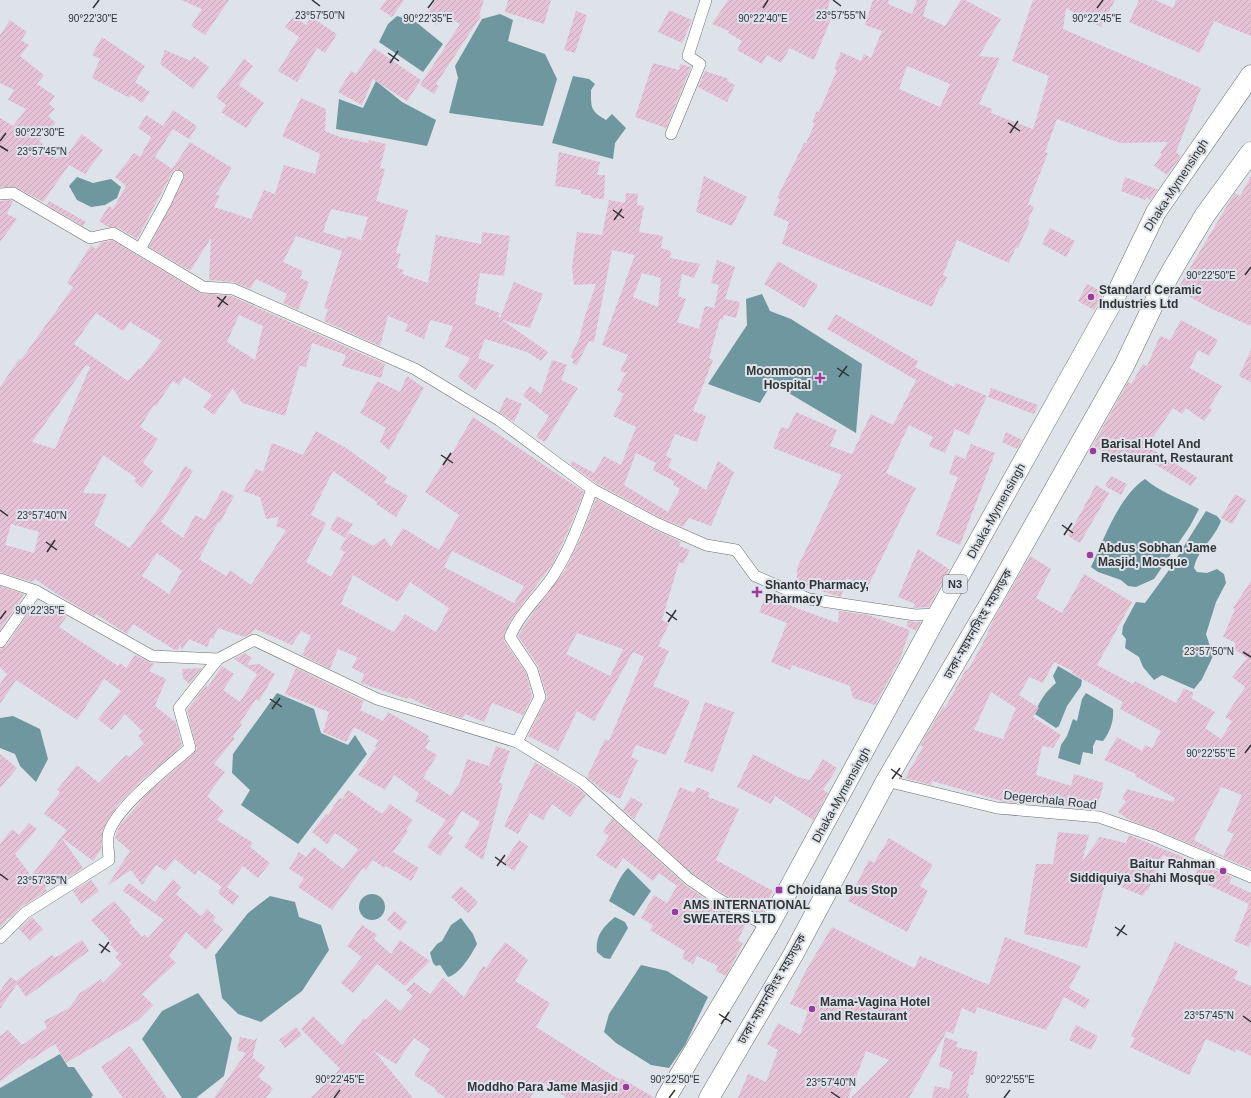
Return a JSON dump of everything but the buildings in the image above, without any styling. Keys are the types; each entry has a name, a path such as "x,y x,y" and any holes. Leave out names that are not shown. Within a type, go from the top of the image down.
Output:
{"highway":[{"name":"Dhaka-Mymensingh","path":"666,1098 768,927 938,614 1115,296 1156,212 1251,75"},
{"name":"ঢাকা-ময়মনসিংহ মহাসড়ক","path":"709,1098 793,955 886,781 992,600 1124,366 1175,265 1205,215 1251,152"}],"street":[{"path":"671,134 700,64 688,56 706,0"},
{"path":"140,249 166,202 178,176"},
{"path":"0,194 13,193 90,238 113,233 203,287 233,289 415,370 498,420 592,490 656,523 706,545 736,550 755,576 809,599 915,615 938,614"},
{"path":"517,742 540,697 532,670 510,636 513,628 553,576 572,540 592,490"},
{"path":"0,579 36,591 152,656 218,659"},
{"path":"0,642 36,591"},
{"path":"0,938 25,913 109,860 108,833 115,821 140,792 190,748 179,708 218,659 254,640 377,699 517,742 582,782 689,879 715,897 768,927"},
{"name":"Degerchala Road","path":"886,781 997,808 1099,817 1154,836 1251,877"}],"water":[{"path":"500,14 513,20 508,41 545,54 557,79 543,126 449,113 458,78 455,66 482,19"},
{"path":"397,16 416,22 443,44 423,72 379,42 388,24"},
{"path":"573,76 589,79 595,84 591,90 591,101 592,108 597,114 606,120 612,114 626,128 615,143 613,159 552,143"},
{"path":"376,81 402,102 436,120 427,146 336,129 339,99 363,108"},
{"path":"77,177 93,183 111,179 121,187 117,198 105,205 91,207 77,200 69,186"},
{"path":"762,294 770,311 791,319 862,364 856,433 772,383 760,403 708,384 747,325 746,299"},
{"path":"1145,479 1164,491 1199,509 1190,526 1154,579 1136,587 1128,586 1121,580 1098,572 1091,567 1107,531 1120,507 1127,496"},
{"path":"1206,511 1217,516 1221,521 1218,528 1199,555 1194,568 1197,572 1207,573 1217,569 1224,574 1226,583 1216,602 1206,634 1213,656 1202,679 1194,689 1162,675 1154,680 1143,667 1139,657 1125,648 1126,639 1122,634 1123,626 1136,602 1145,603 1169,570"},
{"path":"1058,666 1082,680 1081,686 1067,706 1059,726 1056,728 1035,714 1043,697 1056,683 1053,676"},
{"path":"277,693 314,709 321,733 348,745 355,735 367,754 298,844 241,805 250,790 232,773 233,754"},
{"path":"1086,693 1113,709 1113,718 1110,730 1103,741 1096,740 1093,746 1093,754 1083,752 1080,765 1058,758 1061,745 1067,736 1073,719 1077,721 1082,699"},
{"path":"13,716 40,729 48,759 36,782 20,766 15,754 0,748 0,718"},
{"path":"628,868 651,891 634,916 609,901 620,879"},
{"path":"372,894 381,898 385,907 381,916 372,920 363,916 359,907 363,898"},
{"path":"270,896 295,902 299,917 321,925 329,950 302,991 261,1022 238,1014 222,998 215,955 248,913"},
{"path":"615,917 625,922 628,928 610,959 604,958 597,952 597,941 607,924"},
{"path":"461,918 473,934 477,944 461,968 448,977 440,965 436,966 433,963 430,953 437,944 442,941 451,925"},
{"path":"641,965 667,971 708,997 685,1045 669,1068 651,1065 616,1043 604,1032 609,1014"},
{"path":"198,993 232,1038 224,1076 196,1098 182,1098 142,1039 162,1011"},
{"path":"60,1054 68,1067 74,1067 93,1095 91,1098 0,1098 0,1088"}],"place":[{"name":"Standard Ceramic Industries Ltd","path":"1091,297"},
{"name":"Moonmoon Hospital","path":"820,378"},
{"name":"Barisal Hotel And Restaurant, Restaurant","path":"1093,451"},
{"name":"Abdus Sobhan Jame Masjid, Mosque","path":"1090,555"},
{"name":"Shanto Pharmacy, Pharmacy","path":"757,592"},
{"name":"Baitur Rahman Siddiquiya Shahi Mosque","path":"1223,871"},
{"name":"Choidana Bus Stop","path":"779,890"},
{"name":"AMS INTERNATIONAL SWEATERS LTD","path":"675,912"},
{"name":"Mama-Vagina Hotel and Restaurant","path":"812,1009"},
{"name":"Moddho Para Jame Masjid","path":"626,1087"}]}
